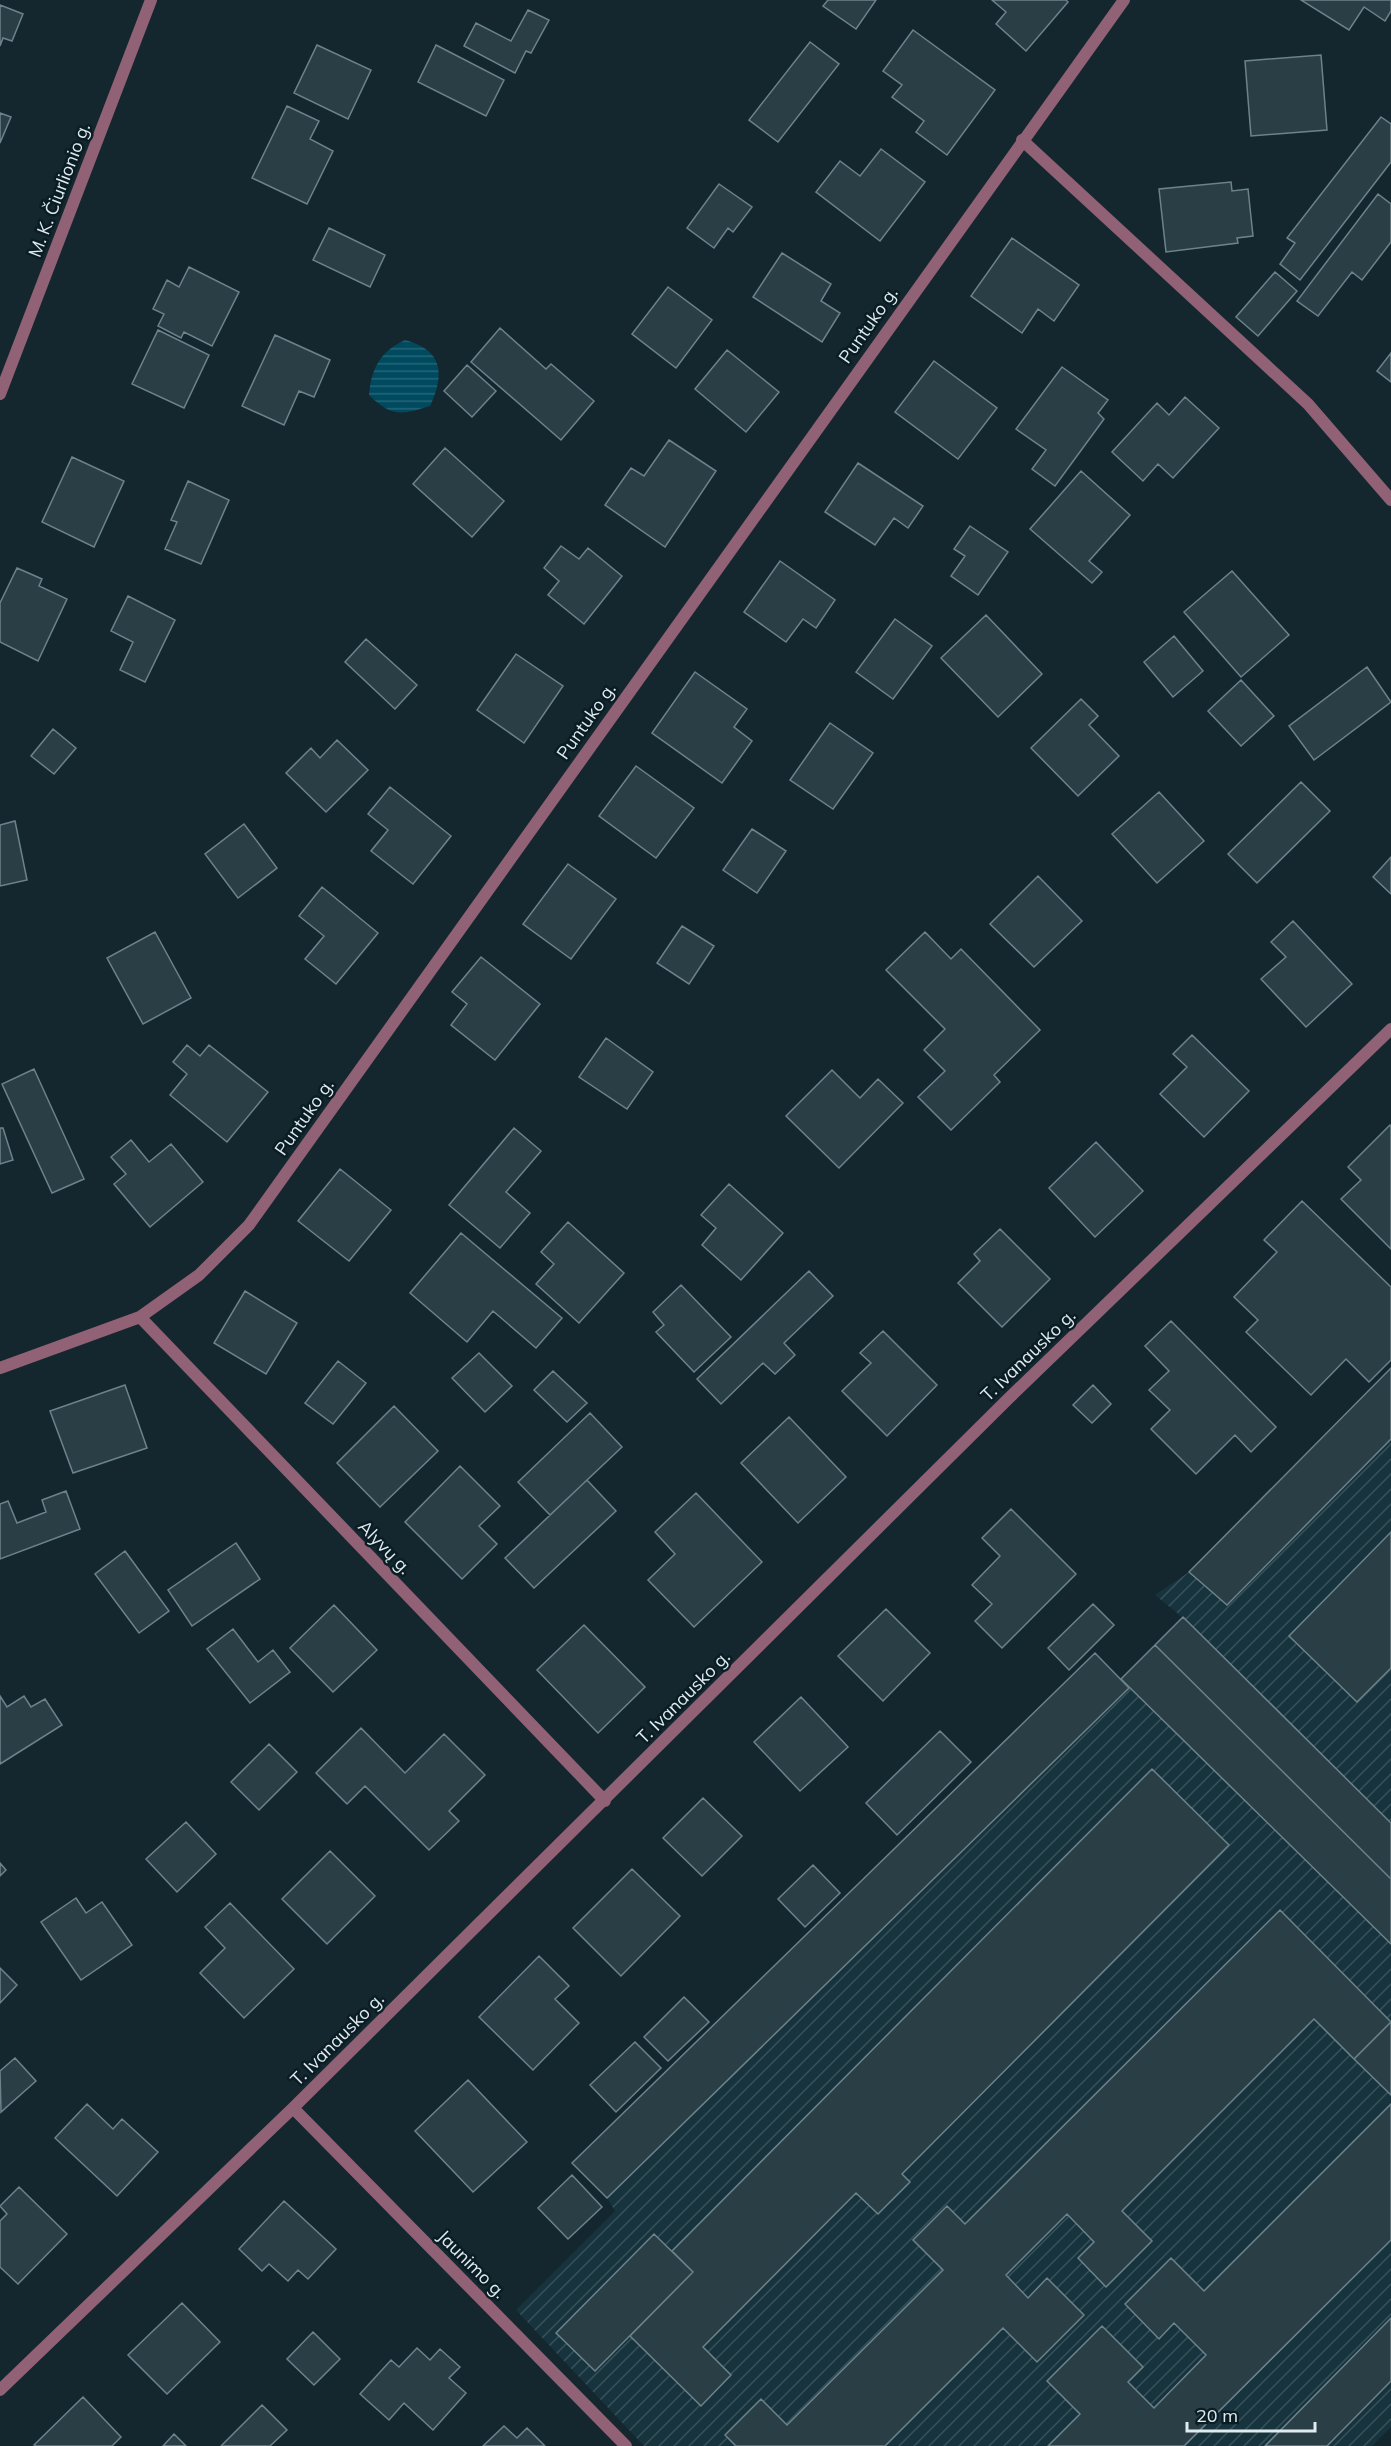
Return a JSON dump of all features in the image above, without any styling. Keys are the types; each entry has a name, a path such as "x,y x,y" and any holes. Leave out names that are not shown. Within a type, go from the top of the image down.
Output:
{"street":[{"name":"M. K. Čiurlionio g.","path":"0,394 151,0"},
{"name":"Puntuko g.","path":"0,1368 140,1317 199,1275 249,1225 1124,0"},
{"path":"1022,140 1308,404 1391,500"},
{"name":"T. Ivanausko g.","path":"0,2390 293,2108 1009,1398 1391,1029"},
{"name":"Alyvų g.","path":"140,1317 605,1801"},
{"name":"Jaunimo g.","path":"293,2108 626,2446"}],"shaded area":[{"path":"1391,1368 1391,2427 1372,2446 644,2446 516,2310 615,2211 607,2198 572,2163 1121,1679 1182,1617 1155,1595 1189,1572"}],"water":[{"path":"405,340 418,344 434,357 439,374 438,384 430,406 397,412 384,407 369,395 370,385 375,369 384,355"}],"building":[{"path":"828,0 876,0 856,29 823,6"},
{"path":"992,0 1066,0 1068,2 1026,51 996,24 1006,12"},
{"path":"1301,0 1391,0 1391,11 1385,21 1364,7 1349,30"},
{"path":"0,5 23,14 12,41 3,38 0,46"},
{"path":"528,10 549,20 531,53 526,51 515,73 464,46 476,23 511,41"},
{"path":"913,30 995,90 947,155 916,132 924,121 892,97 902,85 883,71"},
{"path":"810,42 839,64 778,142 749,120"},
{"path":"317,45 371,70 348,119 294,93"},
{"path":"436,45 504,80 486,116 418,82"},
{"path":"1321,55 1327,130 1251,136 1245,61"},
{"path":"287,106 319,121 310,139 333,151 307,204 252,178"},
{"path":"0,113 11,117 0,143"},
{"path":"1381,117 1391,124 1391,162 1300,280 1280,264 1295,243 1287,238"},
{"path":"881,149 925,182 880,241 816,192 840,161 860,176"},
{"path":"1231,182 1232,191 1248,189 1253,236 1237,238 1238,243 1166,252 1159,189"},
{"path":"719,184 752,207 733,232 728,228 714,248 687,228"},
{"path":"1378,194 1391,204 1391,242 1362,280 1352,272 1318,316 1297,301"},
{"path":"329,228 385,255 370,287 313,260"},
{"path":"1012,238 1079,285 1054,321 1038,309 1022,333 971,296"},
{"path":"782,253 831,284 821,301 840,313 822,342 753,297"},
{"path":"189,267 239,292 212,346 184,332 181,338 158,326 164,314 153,309 167,280 179,287"},
{"path":"1275,272 1297,291 1258,336 1236,317"},
{"path":"668,287 712,320 676,368 632,334"},
{"path":"500,328 546,369 551,364 594,401 561,440 471,362"},
{"path":"158,330 209,355 184,408 132,384"},
{"path":"275,335 330,360 314,397 299,391 284,425 242,406"},
{"path":"727,350 779,392 746,432 695,389"},
{"path":"1391,353 1391,382 1377,371"},
{"path":"934,361 997,408 958,459 895,412"},
{"path":"467,365 496,391 472,417 444,391"},
{"path":"1062,367 1108,400 1098,413 1104,419 1055,486 1032,469 1046,450 1016,429"},
{"path":"1185,397 1219,428 1173,478 1158,464 1143,481 1112,452 1157,403 1169,415"},
{"path":"669,440 716,471 665,547 605,505 631,468 644,476"},
{"path":"445,448 504,501 472,537 413,484"},
{"path":"72,457 124,481 94,547 42,522"},
{"path":"858,463 923,506 908,528 894,518 875,545 825,512"},
{"path":"1081,471 1130,515 1089,561 1102,572 1092,583 1030,529"},
{"path":"188,481 229,500 201,564 165,549 177,522 171,520"},
{"path":"970,526 1008,552 978,595 951,576 965,556 954,549"},
{"path":"561,546 579,559 588,548 622,576 584,624 548,595 559,581 544,568"},
{"path":"780,561 835,600 816,628 803,619 786,642 744,612"},
{"path":"17,568 42,579 39,586 67,599 38,661 0,642 0,603"},
{"path":"1232,571 1289,635 1241,677 1184,612"},
{"path":"128,596 175,620 145,682 120,670 133,642 111,631"},
{"path":"986,615 1042,674 998,717 941,658"},
{"path":"895,619 932,646 893,699 856,672"},
{"path":"1174,636 1203,671 1173,697 1144,662"},
{"path":"366,639 417,685 395,709 345,662"},
{"path":"516,654 563,686 524,743 477,710"},
{"path":"1367,667 1391,702 1314,760 1289,726"},
{"path":"695,672 747,709 734,727 752,741 722,783 652,733"},
{"path":"1241,680 1274,716 1241,746 1208,711"},
{"path":"1081,699 1098,716 1089,725 1119,756 1078,796 1031,748"},
{"path":"830,723 873,753 833,809 790,780"},
{"path":"53,729 76,748 54,774 31,756"},
{"path":"337,740 368,770 326,812 286,773 311,748 320,758"},
{"path":"636,766 694,808 656,858 599,816"},
{"path":"1301,782 1330,811 1257,883 1228,854"},
{"path":"390,787 451,836 413,884 371,851 388,830 368,814"},
{"path":"1159,792 1204,841 1157,883 1112,834"},
{"path":"15,821 27,880 0,886 0,825"},
{"path":"244,824 277,868 238,898 205,854"},
{"path":"752,829 786,851 757,893 723,870"},
{"path":"1391,857 1391,894 1373,877"},
{"path":"568,864 616,899 571,959 523,924"},
{"path":"1038,876 1082,921 1034,967 990,924"},
{"path":"322,887 378,933 336,984 305,959 324,936 299,916"},
{"path":"1293,921 1352,984 1306,1027 1261,979 1286,957 1271,942"},
{"path":"682,926 714,946 689,984 657,963"},
{"path":"155,932 191,998 143,1024 107,958"},
{"path":"925,932 951,959 961,949 1040,1030 994,1075 1000,1082 951,1130 918,1097 945,1071 924,1050 945,1029 886,970"},
{"path":"481,957 540,1004 495,1060 451,1025 467,1004 452,992"},
{"path":"1192,1035 1249,1091 1204,1137 1160,1094 1187,1067 1173,1054"},
{"path":"606,1038 653,1072 627,1109 579,1077"},
{"path":"187,1045 200,1056 209,1045 268,1092 227,1142 170,1095 187,1074 173,1062"},
{"path":"34,1069 84,1179 52,1193 2,1084"},
{"path":"832,1070 860,1098 878,1079 903,1103 839,1168 786,1116"},
{"path":"1390,1125 1391,1249 1341,1199 1361,1180 1348,1167"},
{"path":"0,1128 3,1128 13,1160 0,1164"},
{"path":"514,1128 541,1151 506,1192 530,1213 500,1248 449,1205"},
{"path":"131,1140 149,1162 171,1144 203,1182 150,1227 114,1184 126,1174 111,1157"},
{"path":"1096,1142 1143,1191 1095,1237 1049,1188"},
{"path":"340,1169 391,1210 349,1261 298,1221"},
{"path":"729,1184 783,1233 741,1280 702,1245 716,1228 701,1215"},
{"path":"1302,1201 1391,1287 1391,1360 1369,1382 1346,1359 1311,1395 1246,1332 1258,1320 1234,1297 1277,1252 1264,1240"},
{"path":"568,1222 624,1273 579,1323 536,1284 554,1264 541,1252"},
{"path":"1000,1229 1050,1279 1002,1327 958,1283 980,1261 974,1254"},
{"path":"461,1233 562,1318 536,1348 493,1311 467,1342 410,1293"},
{"path":"809,1271 833,1296 784,1343 795,1355 775,1374 763,1363 721,1404 697,1379"},
{"path":"681,1285 731,1337 694,1372 656,1332 664,1325 653,1312"},
{"path":"245,1291 297,1323 266,1374 214,1343"},
{"path":"1171,1321 1276,1427 1251,1452 1235,1435 1196,1474 1151,1429 1170,1410 1149,1390 1169,1371 1145,1346"},
{"path":"883,1331 937,1385 887,1436 842,1391 871,1363 860,1353"},
{"path":"479,1353 512,1386 485,1412 452,1378"},
{"path":"338,1361 366,1383 333,1424 305,1403"},
{"path":"1391,1368 1391,1439 1227,1605 1189,1572"},
{"path":"553,1371 587,1403 567,1422 534,1390"},
{"path":"125,1385 147,1448 73,1473 50,1411"},
{"path":"1093,1385 1111,1404 1092,1423 1073,1405"},
{"path":"394,1406 438,1451 380,1507 337,1463"},
{"path":"590,1413 622,1447 550,1515 518,1482"},
{"path":"789,1417 846,1477 798,1523 741,1463"},
{"path":"460,1466 500,1506 479,1526 497,1544 462,1579 405,1522"},
{"path":"587,1480 616,1511 534,1588 505,1558"},
{"path":"66,1491 80,1529 0,1559 0,1504 8,1501 17,1523 46,1512 42,1500"},
{"path":"696,1493 762,1562 694,1627 648,1580 675,1554 655,1532"},
{"path":"1011,1509 1076,1574 1002,1648 975,1621 992,1604 972,1585 1000,1556 982,1538"},
{"path":"1391,1532 1391,1668 1357,1702 1289,1636"},
{"path":"236,1543 260,1579 192,1626 168,1590"},
{"path":"125,1551 169,1611 139,1633 95,1574"},
{"path":"1093,1604 1114,1625 1069,1670 1048,1648"},
{"path":"334,1605 377,1650 333,1692 290,1648"},
{"path":"886,1609 930,1653 883,1701 838,1656"},
{"path":"1183,1617 1391,1823 1391,1879 1155,1645"},
{"path":"584,1625 645,1687 598,1733 537,1670"},
{"path":"233,1629 258,1662 273,1650 290,1672 250,1703 207,1649"},
{"path":"1155,1645 1391,1879 1391,1944 1121,1679"},
{"path":"1095,1653 1129,1688 607,2198 572,2163"},
{"path":"0,1696 7,1707 24,1696 31,1707 45,1699 62,1725 0,1764"},
{"path":"801,1697 848,1747 800,1791 754,1742"},
{"path":"361,1728 405,1773 444,1734 485,1775 449,1811 459,1821 429,1850 365,1786 347,1804 316,1773"},
{"path":"940,1731 971,1762 897,1835 866,1803"},
{"path":"269,1744 297,1772 259,1810 231,1782"},
{"path":"1152,1769 1229,1845 902,2174 910,2182 878,2214 856,2193 703,2347 731,2375 701,2406 630,2336 693,2272 672,2251"},
{"path":"703,1798 742,1836 702,1876 663,1838"},
{"path":"186,1822 216,1854 177,1892 146,1859"},
{"path":"330,1851 375,1896 327,1944 282,1899"},
{"path":"0,1863 6,1870 0,1876"},
{"path":"813,1865 840,1893 805,1927 778,1899"},
{"path":"632,1869 680,1916 621,1976 573,1928"},
{"path":"76,1898 86,1913 102,1902 132,1945 81,1980 41,1922"},
{"path":"230,1903 294,1969 244,2018 200,1973 225,1948 205,1927"},
{"path":"1280,1910 1391,2022 1354,2059 1314,2019 1122,2211 1152,2241 1106,2287 1078,2258 1094,2242 1067,2214 1006,2275 1028,2298 1047,2278 1084,2315 1037,2362 1003,2328 885,2446 736,2446 725,2435 761,2399 787,2425 943,2270 913,2240 947,2206 965,2224"},
{"path":"539,1956 569,1986 555,1999 579,2023 533,2070 479,2017"},
{"path":"0,1968 17,1985 0,2003"},
{"path":"684,1997 709,2022 668,2061 644,2037"},
{"path":"1391,2022 1391,2095 1354,2059"},
{"path":"635,2042 661,2068 616,2112 590,2085"},
{"path":"15,2058 36,2081 1,2112 0,2071"},
{"path":"468,2080 527,2142 473,2192 415,2131"},
{"path":"87,2104 113,2129 122,2119 158,2152 117,2196 55,2138"},
{"path":"1391,2104 1391,2240 1184,2446 1048,2446 1080,2414 1047,2381 1102,2326 1143,2367 1128,2382 1154,2408 1206,2355 1174,2323 1159,2339 1125,2304 1171,2258 1204,2291"},
{"path":"572,2175 602,2207 568,2239 538,2208"},
{"path":"19,2187 67,2234 18,2284 0,2267 0,2221 7,2214 0,2206"},
{"path":"284,2201 336,2249 308,2279 298,2270 288,2281 269,2264 262,2271 239,2249"},
{"path":"654,2234 693,2272 595,2371 556,2333"},
{"path":"182,2303 220,2342 167,2394 128,2355"},
{"path":"1391,2318 1391,2381 1327,2446 1265,2446"},
{"path":"313,2332 340,2359 314,2385 287,2359"},
{"path":"417,2348 430,2360 440,2349 460,2367 449,2378 466,2393 433,2430 404,2403 389,2420 360,2394 391,2360 399,2367"},
{"path":"83,2397 121,2437 112,2446 34,2445"},
{"path":"262,2405 287,2430 270,2446 221,2446"},
{"path":"504,2426 517,2438 527,2428 545,2446 483,2446"},
{"path":"174,2434 186,2446 163,2446"}]}
